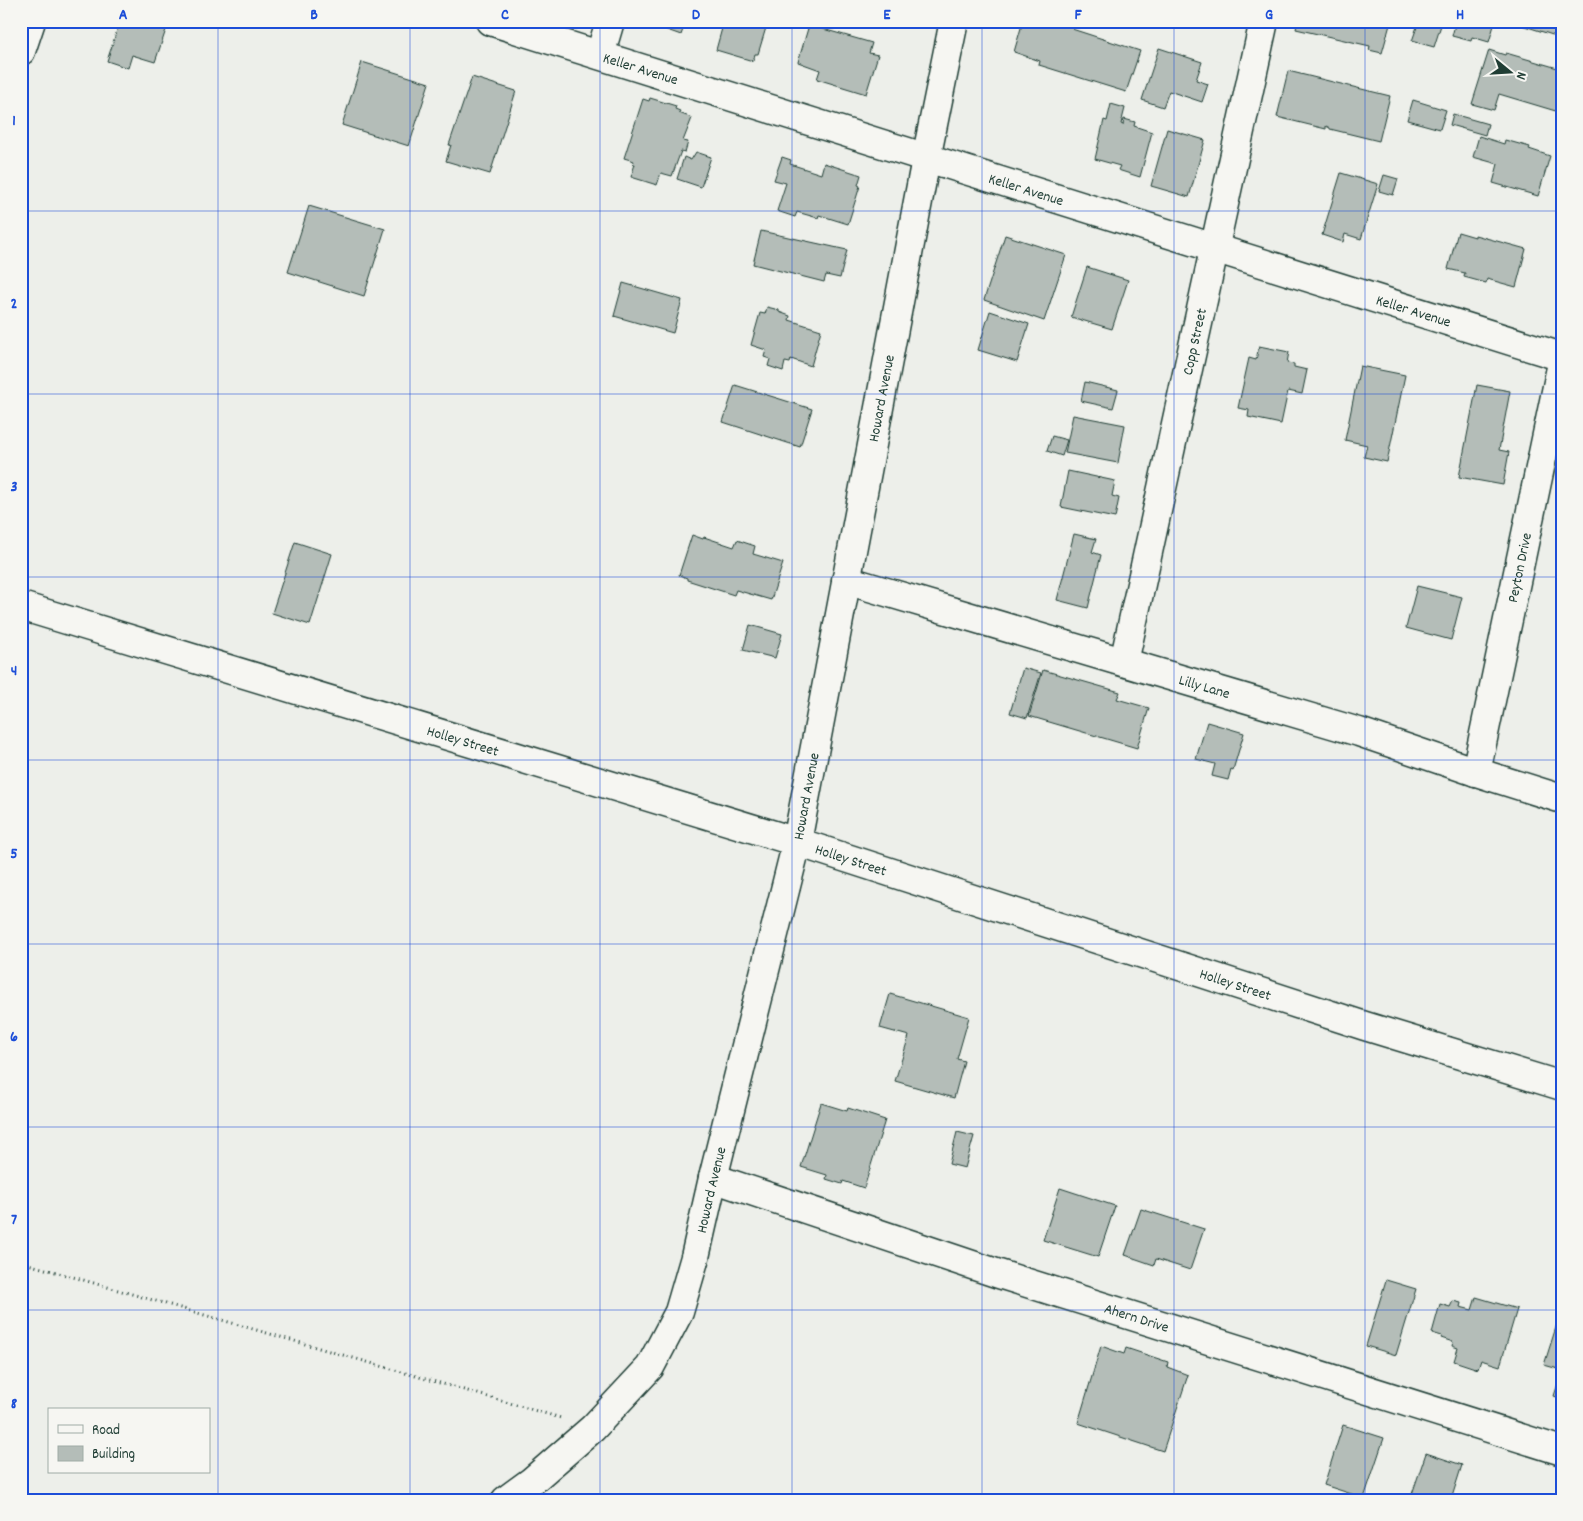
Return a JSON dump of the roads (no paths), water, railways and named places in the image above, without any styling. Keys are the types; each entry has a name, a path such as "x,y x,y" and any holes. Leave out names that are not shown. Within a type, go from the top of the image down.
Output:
{"street":[{"path":"21,51 31,21"},
{"name":"Keller Avenue","path":"490,21 1562,357"},
{"path":"600,55 610,21"},
{"name":"Howard Avenue","path":"506,1500 532,1481 593,1428 650,1367 679,1312 695,1256 797,842 926,159 954,21"},
{"name":"Copp Street","path":"1124,662 1264,21"},
{"name":"Peyton Drive","path":"1476,772 1562,363"},
{"name":"Lilly Lane","path":"846,580 1360,732 1562,799"},
{"name":"Holley Street","path":"21,606 797,842 1365,1026 1562,1086"},
{"name":"Ahern Drive","path":"713,1178 1000,1274 1562,1451"}]}
